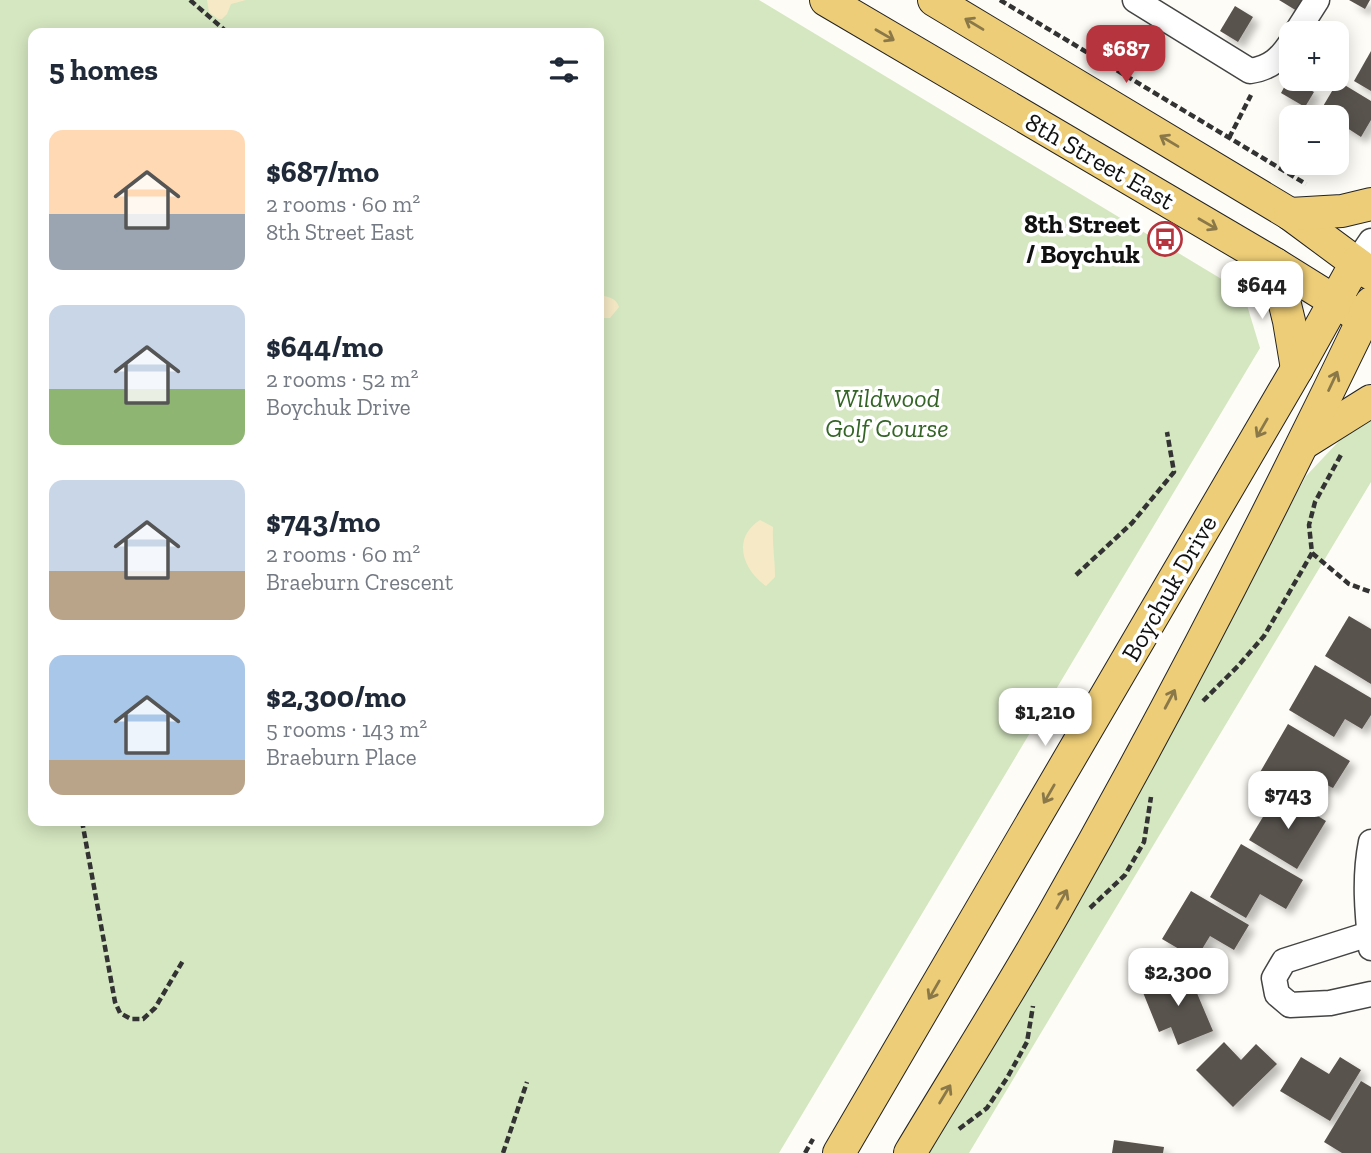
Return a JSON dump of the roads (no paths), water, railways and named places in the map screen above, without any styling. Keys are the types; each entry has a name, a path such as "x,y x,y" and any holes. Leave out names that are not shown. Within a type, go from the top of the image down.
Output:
{"main road":[{"name":"8th Street East","path":"826,0 1336,301 1368,315"},
{"name":"8th Street East","path":"934,0 1366,259"},
{"path":"1290,214 1342,211 1371,204"},
{"name":"Boychuk Drive","path":"839,1153 1336,301 1366,259"},
{"path":"1275,264 1297,369"},
{"name":"Boychuk Drive","path":"910,1153 1053,915 1112,809 1368,315"},
{"path":"1304,443 1371,401"}],"street":[{"path":"1135,0 1250,71 1264,69 1279,58"},
{"path":"1304,21 1317,0"},
{"path":"1371,842 1367,863 1370,941 1284,961 1274,978 1277,995 1290,1005 1330,1003 1371,993"}],"place":[{"name":"8th Street / Boychuk","path":"1165,239"}],"park label":[{"name":"Wildwood Golf Course","path":"887,413"}]}
